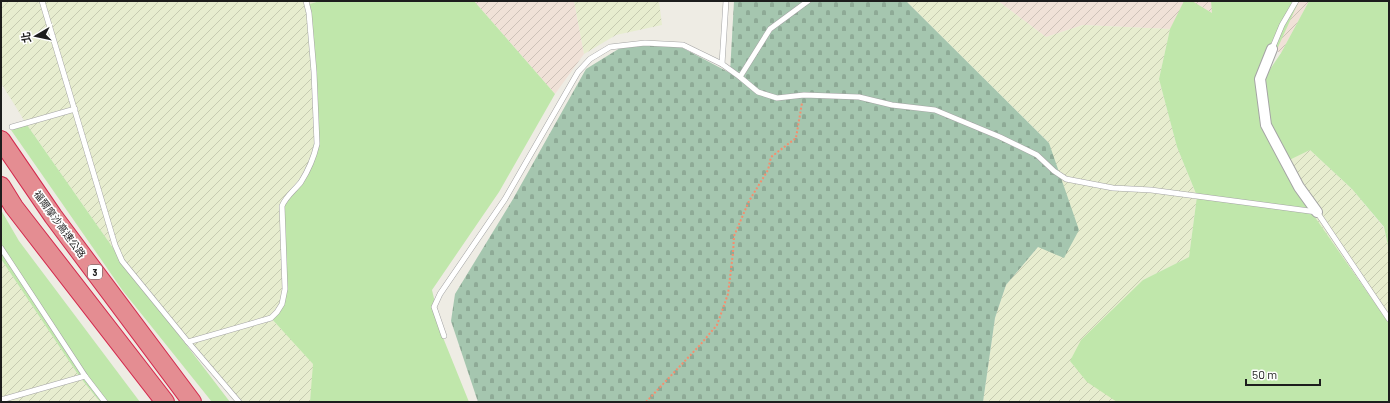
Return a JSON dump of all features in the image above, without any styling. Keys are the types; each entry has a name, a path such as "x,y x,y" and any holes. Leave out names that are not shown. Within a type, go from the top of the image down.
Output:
{"highway":[{"name":"福爾摩沙高速公路","path":"6,133 53,216 192,402"},
{"name":"3","path":"1,186 14,207 165,402"}],"street":[{"path":"1272,49 1260,79 1266,125 1299,187 1317,212"}],"lane":[{"path":"42,1 115,245 122,261 239,402"},
{"path":"188,342 271,318 282,304 285,289 282,206 284,200 301,181 315,155 317,144 314,72 309,13 306,1"},
{"path":"722,64 726,1"},
{"path":"740,76 770,29 808,1"},
{"path":"1272,49 1282,26 1296,1"},
{"path":"444,336 434,307 440,294 505,199 578,72 590,59 610,47 645,43 683,45 722,64 740,76 758,92 777,98 804,96 859,97 892,105 935,110 1000,137 1036,155 1054,171 1066,179 1113,188 1151,190 1317,212 1389,319"},
{"path":"6,133 74,109"},
{"path":"1,248 85,376 104,402"},
{"path":"1,400 85,376"}],"path":[{"path":"646,402 717,325 728,294 734,252 734,236 749,201 768,170 771,157 796,138 804,96"}],"shaded area":[{"path":"474,1 574,1 584,54 555,94"},
{"path":"998,1 1309,1 1281,53 1272,49 1240,71 1170,29 1083,25 1046,37"}],"green space":[{"path":"1,1 320,1 306,5 314,116 314,142 311,158 305,171 285,198 284,295 280,309 271,318 314,364 310,402 235,402 120,258 27,125 1,83"},
{"path":"320,1 474,1 555,94 499,192 432,290 444,340 469,402 310,402 313,364 271,318 280,309 284,295 281,207 305,170 313,148 315,121 306,5"},
{"path":"574,1 659,1 662,25 616,35 584,54"},
{"path":"734,1 906,1 1049,143 1079,230 1064,258 1038,247 1006,285 995,318 983,402 478,402 451,321 455,294 513,199 586,69 625,45 677,45 730,73"},
{"path":"906,1 998,1 1046,37 1083,25 1170,29 1159,79 1177,147 1197,196 1189,257 1143,280 1117,402 983,402 995,318 1006,285 1038,247 1049,143"},
{"path":"1184,1 1192,1 1212,13 1211,1 1299,1 1264,78 1281,53 1309,1 1389,1 1389,251 1384,227 1352,189 1310,150 1283,163 1310,210 1388,322 1389,319 1389,402 1117,402 1087,382 1070,361 1081,340 1143,280 1189,257 1197,196 1177,147 1159,79 1170,29"},
{"path":"27,125 120,258 230,402 212,402 123,291 11,130"},
{"path":"1310,150 1352,189 1384,228 1389,251 1388,322 1310,210 1283,162"},
{"path":"1,210 19,241 140,402 100,402 79,376 1,259"},
{"path":"1,259 79,376 100,402 1,402"}]}
